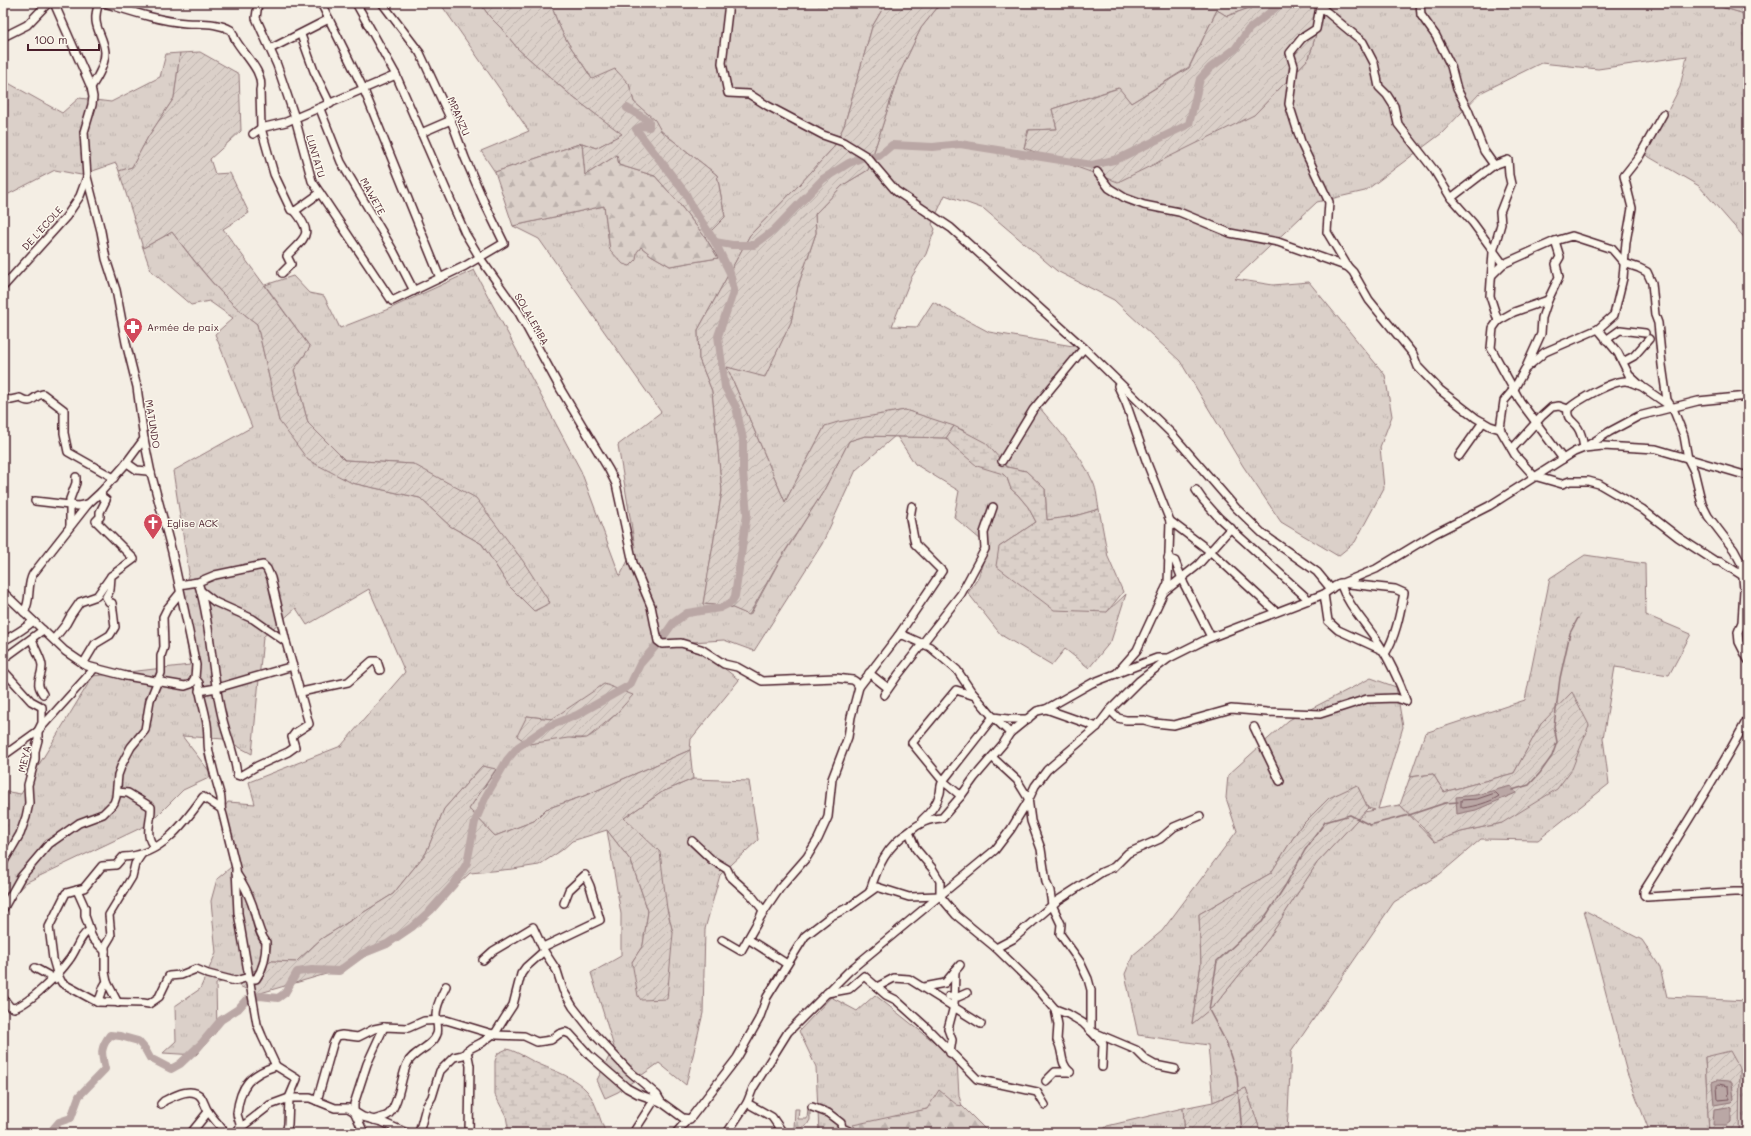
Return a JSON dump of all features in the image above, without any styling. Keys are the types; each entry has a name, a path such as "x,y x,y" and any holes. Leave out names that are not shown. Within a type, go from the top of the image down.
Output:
{"street":[{"path":"3,37 27,25 48,3"},
{"path":"54,3 91,87 100,75 104,57 104,48 95,21 99,3"},
{"path":"104,3 132,7 169,20 186,23 206,23 232,30 236,40 258,75 261,84 261,128 279,187 291,210 295,211 305,225 305,235 302,242 287,256 290,264 282,273"},
{"name":"LUNTATU","path":"258,3 256,18 277,65 296,118 312,181 391,301 414,291"},
{"path":"321,3 328,20 364,90 440,278"},
{"name":"SOLALEMBA","path":"356,3 396,75 465,233 480,258 519,313 561,390 616,484 633,563 651,606 660,642 672,644 680,643 701,649 724,664 737,668 762,681 836,678 853,680 859,687"},
{"name":"MPANZU","path":"382,3 420,53 451,120 468,165 504,243 480,258"},
{"path":"729,3 722,63 728,93 749,94 768,106 823,135 843,142 866,156 896,191 951,228 1084,348 1172,434 1236,508 1263,534 1317,572 1331,589"},
{"path":"1420,3 1421,15 1436,36 1451,66 1456,89 1468,110 1484,151 1494,165"},
{"path":"1318,5 1363,42 1374,63 1379,87 1394,106 1398,124 1434,170 1451,198 1503,264"},
{"path":"1318,5 1316,29 1302,38 1290,53 1294,66 1289,104 1302,145 1329,202 1327,217 1328,232 1369,300 1414,354 1418,367 1440,390 1483,422 1500,428"},
{"path":"270,49 301,35 328,20"},
{"path":"301,35 314,70 330,104"},
{"path":"253,134 261,128 296,118 396,75"},
{"name":"MATUNDO","path":"91,87 93,97 92,105 85,128 87,177 101,231 106,259 116,290 126,343 137,387 144,439 151,474 172,552 196,665 195,678 199,683 198,690 207,725 209,751 217,789 220,792 220,808 223,814 236,873"},
{"name":"MAWETE","path":"320,108 341,162 394,252 414,291"},
{"path":"1525,370 1545,352 1598,329 1614,315 1623,278 1632,208 1624,176 1639,157 1663,114"},
{"path":"421,133 451,120"},
{"path":"1451,198 1494,165 1508,160 1511,184 1500,212 1501,224 1493,252 1490,296 1498,321"},
{"path":"1097,172 1109,188 1125,198 1144,205 1179,212 1230,233 1278,242 1348,267"},
{"name":"DE L'ECOLE","path":"3,287 66,217 80,196 87,177"},
{"path":"295,211 320,193"},
{"path":"1492,275 1503,264 1567,236 1583,238 1612,249 1624,263 1647,272 1652,283 1655,315 1658,323 1662,365 1668,400 1684,436 1688,459 1694,470 1700,495 1708,516 1734,550 1742,565 1746,578 1742,622 1738,632 1740,642 1748,660"},
{"path":"1555,241 1560,257 1556,264 1559,277 1548,300 1542,318 1541,334 1525,370 1514,389 1504,401 1500,428 1515,455 1534,476 1562,484 1570,481 1582,481 1599,484 1637,505 1678,537 1714,561 1721,562 1746,578"},
{"path":"414,291 480,258"},
{"path":"1548,300 1514,312 1498,321 1493,328 1491,348 1520,401 1562,459"},
{"path":"1598,329 1623,362 1629,375 1641,386 1672,408"},
{"path":"1606,340 1620,330 1645,332"},
{"path":"1623,362 1634,356 1649,339"},
{"path":"1002,460 1034,410 1084,348"},
{"path":"1103,368 1121,389 1146,463 1170,521 1168,582 1137,650 1116,674"},
{"path":"1584,448 1578,428 1571,422 1567,414 1568,409 1577,401 1615,384 1626,381 1641,386"},
{"path":"3,399 11,400 20,398 27,402 31,401 38,395 43,394 53,401 64,410 64,433 68,452 114,478"},
{"path":"727,1133 747,1103 753,1088 788,1032 826,993 855,967 996,850 1011,829 1035,786 1046,770 1097,727 1110,710 1139,681 1170,658 1211,637 1324,594 1340,583 1376,569 1434,534 1489,506 1562,459 1639,416 1698,401 1748,396"},
{"path":"1512,449 1542,416 1552,408 1559,406 1568,409"},
{"path":"1459,456 1483,422"},
{"path":"24,612 27,607 29,580 70,526 88,504 127,463 144,439"},
{"path":"1584,448 1603,446 1656,450 1748,476"},
{"path":"127,463 137,470 148,471 151,474"},
{"path":"70,526 70,499 76,483 76,477"},
{"path":"1196,490 1203,500 1231,528 1309,600"},
{"path":"54,639 80,602 97,596 111,576 134,559 96,521 100,517 100,512 106,500 102,497 101,492"},
{"path":"35,501 70,505 88,504"},
{"path":"722,940 741,951 761,916 780,888 807,857 826,824 832,779 848,737 851,717 859,687 898,636 942,571 915,544 910,518 912,506"},
{"path":"870,673 886,692 961,594 985,549 984,533 994,507"},
{"path":"1170,521 1211,552 1276,612"},
{"path":"1164,592 1182,579 1211,552 1231,528"},
{"path":"1168,558 1175,561 1182,579 1211,637"},
{"path":"178,585 198,582 215,575 262,565 267,569 271,578 308,724 292,737 295,747 280,756 238,776 221,712 208,626 198,582"},
{"path":"83,664 95,644 110,635 116,628 112,603 108,602 106,597 110,590 111,576"},
{"path":"1110,710 1118,718 1126,720 1144,720 1174,725 1231,709 1320,714 1367,699 1396,698 1406,701 1399,682 1376,638 1351,607 1344,595 1340,583"},
{"path":"1340,583 1395,589 1404,593 1399,619 1389,647 1383,652"},
{"path":"200,591 215,602 253,620 286,642"},
{"path":"3,592 70,655 83,664 94,669 158,682 188,686 198,690 217,688 293,666"},
{"path":"3,909 22,877 43,849 73,827 108,810 114,803 117,792 118,775 131,747 145,730 150,700 162,670 161,656 164,647 163,617 167,609 180,593"},
{"path":"1324,594 1328,621 1338,630 1383,652"},
{"path":"3,641 18,631 26,628 33,620"},
{"path":"3,660 43,630"},
{"path":"898,636 903,636 930,647 957,670 975,696 993,717 1010,733"},
{"path":"32,638 35,652 41,661 42,667 38,688 43,694"},
{"path":"917,824 931,818 942,818 962,796 974,778 1010,733 1036,711 1046,709 1092,683 1157,658 1170,658"},
{"path":"301,692 348,682 372,660 377,661 380,670"},
{"path":"3,756 38,731 94,669"},
{"name":"MEYA","path":"3,670 31,701 42,707 42,723 38,731 35,759 28,784 29,803 26,816 20,834 3,863"},
{"path":"188,686 195,678"},
{"path":"962,796 943,781 912,743 956,690 975,696"},
{"path":"1046,709 1097,727"},
{"path":"993,717 1008,719 1028,718"},
{"path":"870,891 875,875 893,845 931,812 940,794 940,784 993,717"},
{"path":"1748,718 1737,741 1718,769 1696,810 1652,878 1644,894 1647,897 1748,892"},
{"path":"1254,727 1280,781"},
{"path":"992,757 1016,780 1028,798 1031,821 1041,849 1046,882 1050,891 1052,905 1061,924 1060,934 1080,962 1088,979 1091,990 1091,1031"},
{"path":"117,792 128,793 151,807 149,835 150,841 155,847"},
{"path":"55,975 50,923 65,895 69,891 84,888 102,866 116,865 123,857 141,855 163,844 188,819 203,797 220,792"},
{"path":"203,797 220,808"},
{"path":"996,948 1013,939 1052,905 1102,872 1114,867 1128,854 1160,839 1174,827 1200,816"},
{"path":"909,832 916,850 932,868 940,880 940,896 956,915 996,948 1038,989 1055,1009 1084,1023 1103,1044 1102,1067"},
{"path":"692,841 712,860 726,869 734,880 751,896 762,910 761,916"},
{"path":"118,1003 107,982 105,972 105,946 111,936 108,919 110,912 132,877 136,864 141,855"},
{"path":"35,968 55,975 62,982 97,1002 149,1004 159,997 169,976 181,975 196,969 234,981 249,978 256,979 264,961 266,942 262,937 248,894 236,873"},
{"path":"236,873 238,913 244,940 249,978 260,1030 276,1066 297,1079 289,1098 288,1124 286,1133"},
{"path":"480,1044 496,1032 512,1005 520,974 526,967 544,949 600,920 590,886 585,875 569,890 564,903"},
{"path":"676,1133 688,1119 693,1117 737,1058 760,1019 767,997 806,936 831,916 849,907 870,891 879,887 901,896 940,896"},
{"path":"77,890 85,908 85,916 88,922 89,931 93,939 105,951"},
{"path":"483,960 493,951 533,927 557,971 563,990 574,1007 595,1036 628,1070 657,1095 658,1100"},
{"path":"3,998 10,1007 14,1008 18,1007 39,992 70,959 83,934 89,931"},
{"path":"748,939 787,964"},
{"path":"855,967 877,987 896,1000 921,1022 977,1079 1037,1092 1045,1105"},
{"path":"924,988 945,983 958,968 954,1006 948,1029 952,1040 950,1053"},
{"path":"826,993 848,989 864,976"},
{"path":"877,987 894,978 909,979 981,1024"},
{"path":"97,1002 102,997 103,987 107,982"},
{"path":"374,1120 388,1114 394,1106 407,1064 411,1057 422,1050 436,1036 438,1001 446,986"},
{"path":"937,996 958,997 967,993"},
{"path":"1046,1081 1055,1072 1070,1072 1062,1062 1062,1047 1056,1040 1058,1025 1055,1009"},
{"path":"317,1101 333,1044 337,1036 342,1035 358,1037 369,1030 384,1027 408,1028 424,1021 446,1020 452,1023 463,1024 502,1036 524,1036 537,1042 551,1040 559,1034 565,1032 570,1034 590,1056 627,1088 638,1094 658,1100 683,1118 688,1119"},
{"path":"364,1133 354,1111 357,1095 367,1064 384,1027"},
{"path":"1091,1031 1136,1050 1146,1060 1155,1066 1175,1069"},
{"path":"419,1133 426,1107 432,1097 440,1071 454,1057 463,1055 473,1046 502,1036"},
{"path":"467,1051 470,1066 469,1133"},
{"path":"237,1131 238,1110 241,1093 247,1082 254,1075 276,1066"},
{"path":"161,1104 166,1100 186,1092 195,1093 201,1097 208,1112 220,1124 225,1133"},
{"path":"237,1131 270,1105 289,1098 310,1098 335,1108 348,1108 363,1117 407,1133"},
{"path":"638,1133 635,1130 638,1124 658,1100"},
{"path":"747,1103 772,1117 783,1133"},
{"path":"812,1107 828,1113 842,1123 842,1128 854,1133"},
{"path":"191,1133 208,1112"}],"green space":[{"path":"440,3 480,3 490,17 518,49 574,98 623,134 596,148 582,143 495,172 481,151 529,131"},
{"path":"480,3 551,3 555,17 565,37 592,79 615,69 629,84 634,102 655,120 661,131 717,175 725,217 705,237 655,176 619,165 617,155 585,175 582,143 596,148 622,134 574,98 518,49 490,17"},
{"path":"551,3 886,3 872,27 844,126 833,148 750,235 698,330 699,359 712,391 722,491 703,604 728,606 750,615 780,560 823,492 849,441 865,436 894,437 856,470 822,544 754,651 724,640 691,642 739,680 691,739 690,750 584,796 546,809 534,821 495,836 469,809 496,770 482,766 444,809 426,853 393,894 321,939 296,962 272,961 250,973 216,984 217,1031 196,1055 163,1053 176,1041 175,1006 200,989 216,953 211,901 217,879 237,862 224,808 228,802 255,804 249,782 341,746 405,672 369,589 307,625 296,608 263,637 252,754 224,739 182,736 213,776 183,790 149,824 27,882 3,904 3,791 21,794 93,676 190,665 180,597 189,573 173,471 252,427 215,334 233,318 209,301 191,305 151,271 143,248 172,232 221,293 257,324 279,421 352,483 420,498 450,526 482,544 509,586 535,611 550,602 413,464 345,460 308,423 294,370 310,347 265,285 293,276 309,293 324,296 340,328 391,308 474,270 581,471 620,576 635,547 618,445 661,412 539,239 513,226 604,206 610,250 637,252 641,247 651,255 670,266 718,258 705,237 725,217 717,175 661,131 654,120 634,102 629,84 592,80 565,37","holes":["623,706 597,731 588,737 581,739 565,736 527,716 552,719"]},
{"path":"886,3 941,3 921,28 899,74 868,170 843,185 815,214 816,233 798,286 791,322 765,377 727,367 785,502 825,426 838,422 905,410 954,426 946,438 865,436 849,441 823,492 780,559 749,615 728,606 703,604 722,491 712,391 699,359 698,330 750,235 833,148 844,126 872,27"},
{"path":"941,3 1263,3 1227,16 1217,10 1189,67 1131,103 1118,88 1052,109 1057,129 1028,130 1024,148 1254,115 1309,58 1325,3 1719,3 1722,7 1748,15 1748,242 1699,186 1644,154 1680,87 1687,56 1598,69 1541,63 1480,93 1442,133 1365,191 1317,202 1235,279 1273,285 1309,282 1385,375 1392,416 1380,447 1384,488 1355,542 1338,556 1281,522 1243,466 1180,361 1114,300 1057,271 984,209 945,195 932,224 935,229 926,254 911,278 892,326 917,327 933,302 989,332 1079,347 1039,407 1069,443 1088,472 1094,485 1099,509 1075,516 1047,520 1045,489 1026,471 1007,467 963,430 905,410 825,426 785,502 727,367 765,376 791,322 798,286 816,233 815,214 843,185 868,170 899,74 921,28"},
{"path":"1263,3 1325,3 1309,58 1254,115 1118,182 1024,148 1029,130 1057,129 1052,109 1119,88 1131,103 1189,68 1217,10 1227,16"},
{"path":"1719,3 1748,3 1748,15 1721,7"},
{"path":"200,52 239,74 241,131 210,159 215,174 230,173 249,213 223,229 310,347 294,370 308,423 345,460 413,464 476,498 523,561 550,603 534,611 509,586 482,544 450,526 420,498 352,483 308,460 279,421 257,324 222,293 172,232 143,248 119,171 132,167 148,137 174,98 180,53"},
{"path":"180,53 174,98 148,137 132,167 119,171 116,163 81,175 55,170 3,197 3,80 62,113 79,98 111,102 160,77 166,54"},
{"path":"582,143 585,175 617,155 619,165 655,176 705,237 718,258 670,266 651,255 641,247 637,252 636,260 630,266 623,264 610,250 604,206 513,226 495,172"},
{"path":"954,426 986,443 1007,467 1026,471 1045,489 1047,520 1075,516 1099,509 1108,557 1123,592 1107,612 1054,610 996,566 999,547 1036,522 1028,507 1011,489 1007,478 1003,474 977,466 951,444 946,438"},
{"path":"897,437 946,438 951,444 1003,474 1007,478 1011,489 1028,507 1036,522 999,547 1107,612 1126,594 1111,641 1089,668 1065,649 1052,665 1001,635 968,593 978,578 988,546 954,517 959,491 915,464"},
{"path":"1585,555 1645,564 1646,615 1691,634 1669,675 1615,667 1603,738 1609,784 1538,840 1481,839 1440,874 1394,902 1291,1052 1287,1133 1261,1133 1246,1088 1213,1102 1208,1045 1138,1035 1125,974 1133,955 1162,931 1237,831 1226,798 1228,775 1289,720 1371,678 1396,687 1403,727 1378,809 1400,805 1435,842 1461,832 1502,823 1541,724 1514,773 1444,792 1433,774 1410,777 1425,733 1525,700 1550,578","holes":["1357,785 1368,808 1375,810 1364,812 1317,863 1269,938 1215,1005 1192,1023 1201,964 1199,914 1271,873 1300,827"]},
{"path":"604,684 633,695 616,714 587,738 568,738 529,744 517,736 527,716 552,719"},
{"path":"1572,692 1589,725 1572,769 1557,789 1502,823 1461,832 1435,842 1423,827 1400,805 1410,777 1433,774 1444,792 1514,773 1541,724"},
{"path":"690,750 693,779 662,792 624,818 660,852 667,909 673,933 667,999 641,1000 638,996 632,962 643,945 648,911 631,861 607,830 572,841 562,850 539,865 470,873 418,921 347,968 257,994 226,980 250,973 272,961 296,962 321,939 393,894 426,853 444,809 482,766 496,769 469,809 495,836 534,821 546,809 584,796"},
{"path":"693,779 749,781 758,840 720,875 705,929 703,1013 686,1085 659,1063 618,1092 605,1098 597,1080 614,1047 591,973 621,956 621,914 607,830 631,861 648,911 643,945 632,962 673,933 667,909 624,818 662,792"},
{"path":"1357,785 1368,808 1317,863 1269,938 1215,1005 1192,1024 1201,964 1199,914 1271,873 1300,827 1329,798"},
{"path":"1584,910 1642,940 1660,967 1667,997 1748,1001 1748,1133 1739,1133 1740,1069 1705,1057 1709,1133 1650,1133 1627,1073"},
{"path":"875,995 957,1060 959,1096 962,1106 927,1109 854,1126 860,1133 819,1133 816,1067 799,1031 831,997 857,1011"},
{"path":"507,1049 565,1075 582,1086 593,1101 606,1133 509,1133 506,1116 495,1095 495,1061 498,1053"},
{"path":"1730,1051 1740,1069 1739,1133 1709,1133 1705,1057"},
{"path":"1246,1088 1261,1133 1185,1133 1183,1108 1213,1102"},
{"path":"939,1090 957,1105 962,1106 986,1130 984,1133 860,1133 853,1125 927,1109"},
{"path":"808,1108 810,1109 810,1120 807,1125 799,1129 794,1128 795,1109 799,1109 798,1119 807,1119"},
{"path":"1183,1108 1185,1133 1099,1133 1107,1126"}],"water":[{"path":"1511,786 1516,793 1476,810 1457,814 1456,797 1476,795"},
{"path":"1717,1080 1732,1083 1734,1099 1731,1102 1714,1105 1712,1082"},
{"path":"1731,1108 1731,1122 1727,1125 1713,1125 1714,1109"}],"waterway":[{"path":"715,242 732,245 754,245 773,231 823,179 849,163 866,156 879,156 892,145 933,147 960,144 1092,165 1118,159 1189,124 1200,79 1210,68 1235,49 1249,29 1279,5 1285,3"},
{"path":"53,1133 53,1129 59,1122 71,1118 79,1096 105,1069 102,1051 104,1044 110,1035 138,1041 150,1058 171,1069 180,1064 201,1044 221,1020 238,1009 246,1000 260,996 278,998 285,993 297,972 312,970 339,971 362,954 387,944 412,927 431,910 454,884 467,863 475,822 486,796 507,760 518,747 547,727 577,715 630,685 640,664 661,640 673,623 687,613 720,608 732,602 735,596 747,514 743,472 743,439 736,407 725,387 718,336 734,290 730,273 715,242 692,207 686,194 636,129 642,126 649,127 649,121 627,108"},
{"path":"1512,790 1529,785 1552,756 1557,742 1554,726 1560,678 1570,633 1578,618"},
{"path":"1242,1133 1237,1076 1226,1042 1209,1010 1217,961 1262,922 1285,886 1305,850 1325,822 1350,815 1370,825 1409,815 1445,803 1458,802"}],"place":[{"name":"Armée de paix","path":"133,344"},
{"name":"Eglise ACK","path":"153,540"}]}
